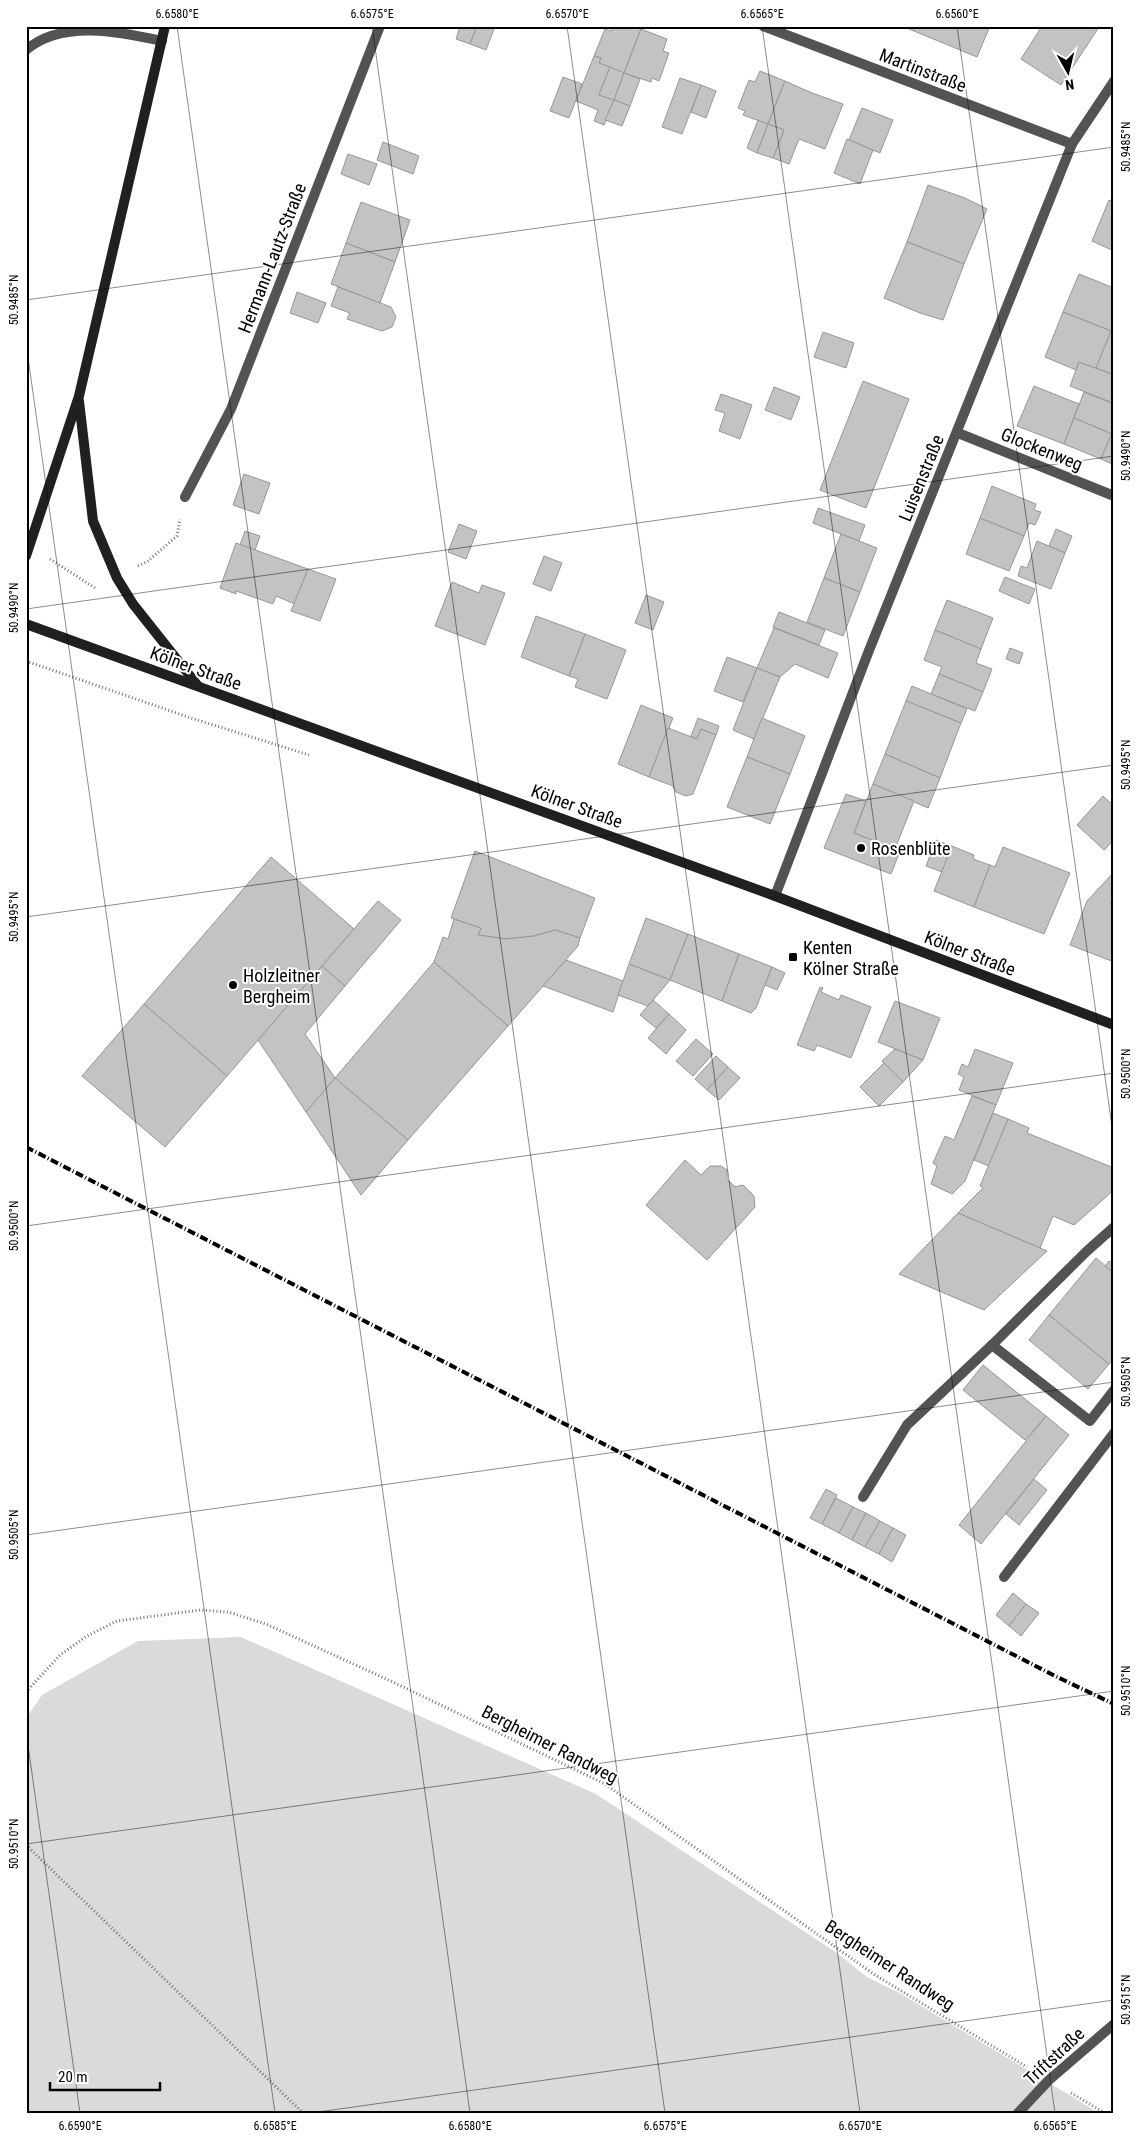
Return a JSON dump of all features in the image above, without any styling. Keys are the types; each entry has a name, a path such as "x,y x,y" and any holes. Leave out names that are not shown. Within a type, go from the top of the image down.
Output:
{"main road":[{"path":"26,556 79,396 165,26"},
{"path":"79,396 93,521 113,570 133,604 199,686"},
{"name":"Kölner Straße","path":"26,624 775,896 1114,1025"}],"street":[{"name":"Hermann-Lautz-Straße","path":"185,497 230,409 380,26"},
{"name":"Martinstraße","path":"762,26 1072,144"},
{"path":"26,50 55,34 84,30 118,31 162,41"},
{"name":"Luisenstraße","path":"775,896 872,645 1072,144 1114,81"},
{"name":"Glockenweg","path":"958,433 1114,496"},
{"path":"863,1497 907,1425 1114,1227"},
{"path":"992,1345 1090,1421 1114,1390"},
{"path":"1004,1577 1114,1433"},
{"name":"Triftstraße","path":"1018,2113 1050,2080 1114,2024"}],"path":[{"path":"26,661 191,718 309,756"},
{"name":"Bergheimer Randweg","path":"26,1692 60,1655 87,1636 117,1621 200,1610 228,1612 266,1624 352,1662 605,1784 875,1975 1106,2113"},
{"path":"26,1845 303,2113"}],"shaded area":[{"path":"241,1637 596,1794 837,1953 867,1977 901,1994 1099,2113 26,2113 26,1718 42,1695 138,1641"}],"building":[{"path":"460,26 477,26 470,44 456,39"},
{"path":"477,26 495,26 486,50 470,44"},
{"path":"613,26 632,26 641,29 624,73 599,63 601,58 594,56 605,29 611,31"},
{"path":"910,26 990,26 977,57 909,29"},
{"path":"1042,26 1099,27 1061,85 1021,59"},
{"path":"641,29 667,39 663,51 669,53 659,81 652,78 651,82 624,73"},
{"path":"594,56 601,58 599,63 610,67 599,95 614,100 604,125 594,121 598,110 576,101"},
{"path":"610,67 624,73 614,100 599,95"},
{"path":"760,71 785,81 768,124 743,115 745,111 738,108 749,80 755,82"},
{"path":"624,73 640,79 630,106 614,100"},
{"path":"563,77 582,84 569,118 550,111"},
{"path":"680,78 701,85 682,134 662,127"},
{"path":"785,81 843,104 825,149 799,139 789,164 773,158 784,130 768,124"},
{"path":"701,85 716,91 706,118 691,112"},
{"path":"614,100 630,106 622,126 605,120"},
{"path":"862,108 893,120 880,153 849,140"},
{"path":"758,120 768,124 757,153 747,148"},
{"path":"768,124 784,130 773,158 757,153"},
{"path":"847,139 873,150 860,184 834,173"},
{"path":"383,142 419,156 413,174 377,160"},
{"path":"348,154 377,164 369,185 341,174"},
{"path":"928,185 965,198 987,209 964,264 907,242"},
{"path":"1109,200 1114,202 1114,251 1092,241"},
{"path":"361,202 410,220 395,262 346,243"},
{"path":"907,242 964,264 943,320 884,298"},
{"path":"346,243 395,262 380,303 331,284"},
{"path":"1079,274 1114,288 1114,324 1111,331 1063,312"},
{"path":"338,287 391,307 396,317 392,327 382,331 347,319 350,313 331,306"},
{"path":"297,292 326,303 318,323 290,313"},
{"path":"1063,312 1111,331 1096,369 1079,362 1076,370 1045,357"},
{"path":"1111,331 1114,333 1114,375 1096,368"},
{"path":"823,332 854,343 846,368 814,357"},
{"path":"1079,362 1114,375 1113,403 1070,386"},
{"path":"863,381 909,399 866,508 820,490"},
{"path":"1034,386 1079,404 1064,444 1017,426"},
{"path":"774,387 800,397 791,420 765,410"},
{"path":"1084,392 1114,404 1114,428 1112,434 1074,418"},
{"path":"721,394 752,405 740,439 719,431 725,413 715,410"},
{"path":"1074,418 1112,434 1101,459 1064,444"},
{"path":"1114,428 1114,465 1101,459"},
{"path":"244,474 270,483 259,514 233,505"},
{"path":"992,486 1036,504 1034,510 1041,512 1035,525 1029,523 1024,536 980,518"},
{"path":"818,508 865,525 859,541 813,523"},
{"path":"980,518 1024,536 1009,571 966,554"},
{"path":"459,524 477,531 466,559 448,552"},
{"path":"1056,529 1072,536 1065,553 1049,546"},
{"path":"245,531 260,536 255,550 240,545"},
{"path":"841,534 877,548 860,592 824,578"},
{"path":"1037,541 1065,553 1051,589 1018,576 1021,566 1027,568"},
{"path":"236,543 308,569 295,604 276,596 273,604 236,591 236,594 220,588"},
{"path":"544,556 562,563 551,591 533,584"},
{"path":"308,569 336,579 320,621 291,611"},
{"path":"1005,577 1035,589 1029,604 999,591"},
{"path":"824,578 860,592 843,636 807,622"},
{"path":"452,582 479,593 482,585 505,593 485,645 435,626"},
{"path":"646,595 664,602 653,630 635,623"},
{"path":"947,600 993,618 981,649 935,630"},
{"path":"779,612 825,630 819,645 773,627"},
{"path":"536,616 585,634 569,676 521,657"},
{"path":"774,628 838,653 828,678 795,664 780,677 757,668"},
{"path":"935,630 981,649 976,663 992,669 983,692 939,674 942,667 924,660"},
{"path":"585,634 626,650 607,699 575,687 578,679 569,676"},
{"path":"1010,648 1023,653 1019,664 1006,659"},
{"path":"727,657 757,668 743,702 714,691"},
{"path":"757,668 780,677 754,739 733,730"},
{"path":"939,674 983,692 975,711 931,694"},
{"path":"912,686 967,709 961,723 906,701"},
{"path":"906,701 961,723 940,778 885,754"},
{"path":"641,705 673,718 649,777 618,764"},
{"path":"698,718 719,726 716,735 701,729 697,739 691,736"},
{"path":"762,718 805,736 790,774 747,757"},
{"path":"668,728 697,739 701,729 716,735 693,794 686,796 676,792 673,786 649,777"},
{"path":"885,754 940,778 928,808 873,784"},
{"path":"747,757 790,774 770,824 727,807"},
{"path":"873,784 914,801 895,849 854,833"},
{"path":"846,794 866,801 854,833 900,851 891,874 824,848"},
{"path":"1103,796 1114,806 1114,840 1104,850 1077,825"},
{"path":"936,840 952,846 942,872 926,866"},
{"path":"952,846 974,855 973,859 990,865 974,907 934,891"},
{"path":"1003,847 1070,873 1044,934 974,907 990,865 995,867"},
{"path":"475,851 595,898 580,938 555,930 534,936 506,939 478,935 481,928 451,918"},
{"name":"Holzleitner Bergheim","path":"271,857 354,929 227,1076 144,1004"},
{"path":"1114,872 1114,898 1110,903 1114,905 1114,962 1070,945 1087,901"},
{"path":"378,901 401,920 345,986 322,966"},
{"path":"646,918 688,934 670,980 629,964"},
{"path":"454,919 481,928 478,935 506,939 534,936 555,930 580,938 578,946 508,1026 434,962 443,937 448,939"},
{"path":"688,934 739,954 722,1001 670,980"},
{"path":"739,954 772,967 756,1008 751,1013 722,1001"},
{"path":"566,960 623,981 613,1012 543,986"},
{"path":"434,962 508,1026 408,1140 335,1078"},
{"path":"629,964 670,980 648,1006 618,995"},
{"path":"322,966 345,986 305,1034 335,1078 306,1112 258,1040"},
{"path":"772,967 785,973 777,990 765,985"},
{"path":"820,987 823,988 821,992 839,1000 841,995 871,1007 851,1058 817,1045 814,1051 797,1045"},
{"path":"653,1000 669,1014 656,1028 640,1015"},
{"path":"895,1001 940,1018 923,1060 878,1042"},
{"path":"144,1004 227,1076 165,1147 82,1076"},
{"path":"669,1014 686,1030 666,1054 648,1038"},
{"path":"696,1039 713,1054 693,1076 676,1061"},
{"path":"895,1049 923,1060 903,1082 882,1061"},
{"path":"975,1049 1013,1063 996,1105 959,1090 964,1077 958,1074 962,1064 968,1067"},
{"path":"716,1056 728,1067 707,1090 695,1079"},
{"path":"884,1063 903,1082 879,1106 860,1087"},
{"path":"728,1067 740,1078 719,1100 707,1090"},
{"path":"335,1078 408,1140 361,1195 306,1112"},
{"path":"972,1096 996,1105 965,1181 952,1194 931,1184 937,1166 933,1163 945,1136 954,1140"},
{"path":"993,1113 1008,1119 989,1166 974,1160"},
{"path":"1008,1119 1029,1128 1027,1133 1114,1168 1114,1190 1074,1225 1053,1216 1040,1248 958,1213 983,1188 980,1186"},
{"path":"685,1160 701,1175 710,1166 721,1166 727,1170 727,1179 735,1187 743,1185 754,1196 755,1207 707,1260 646,1205"},
{"path":"958,1213 1047,1251 984,1310 899,1274"},
{"path":"1096,1258 1114,1273 1114,1358 1109,1364 1049,1315"},
{"path":"1109,1261 1114,1264 1114,1273 1105,1266"},
{"path":"1049,1315 1109,1364 1088,1389 1029,1340"},
{"path":"983,1365 1046,1416 1025,1440 963,1390"},
{"path":"1046,1416 1069,1435 981,1544 959,1525"},
{"path":"1034,1479 1047,1490 1019,1525 1006,1514"},
{"path":"826,1489 837,1495 822,1524 810,1518"},
{"path":"836,1498 853,1507 839,1533 822,1524"},
{"path":"853,1507 866,1513 852,1540 839,1533"},
{"path":"866,1513 880,1521 865,1547 852,1540"},
{"path":"880,1521 893,1528 879,1554 865,1547"},
{"path":"893,1528 906,1535 892,1562 879,1554"},
{"path":"1013,1593 1026,1604 1009,1626 996,1615"},
{"path":"1026,1604 1039,1613 1021,1636 1009,1626"}],"railway":[{"path":"26,1147 1055,1676 1114,1704"}],"place":[{"name":"Rosenblüte","path":"861,848"},
{"name":"Kenten Kölner Straße","path":"793,957"},
{"name":"Holzleitner Bergheim","path":"233,985"}]}
